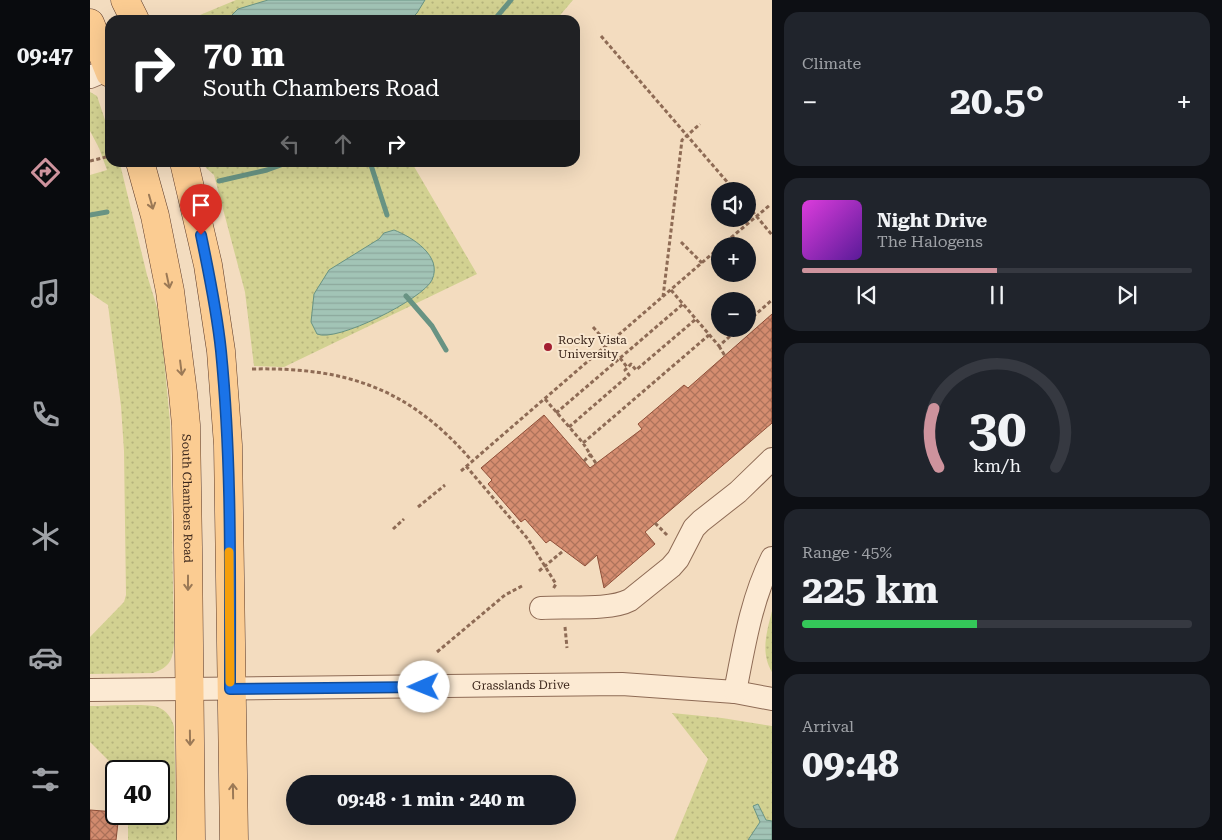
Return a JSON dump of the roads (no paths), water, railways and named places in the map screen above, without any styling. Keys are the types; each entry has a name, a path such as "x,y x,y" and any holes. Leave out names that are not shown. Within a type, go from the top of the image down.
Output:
{"main road":[{"path":"125,0 132,15"},
{"path":"90,23 103,73"},
{"name":"South Chambers Road","path":"141,167 155,216 170,291 186,424 191,840"},
{"path":"185,167 208,266 221,351 228,462 230,689 234,840"}],"street":[{"path":"546,600 605,606 624,603 630,600 671,567 678,559 694,528 702,520 738,492 772,459"},
{"path":"735,692 753,607 772,558"},
{"name":"Grasslands Drive","path":"90,690 622,684 735,692 772,699"}],"waterway":[{"path":"498,15 511,0"},
{"path":"219,181 275,167"},
{"path":"372,167 387,215"},
{"path":"90,215 107,212"},
{"path":"406,296 432,326 446,350"}],"place":[{"name":"Rocky Vista University","path":"548,347"}]}
